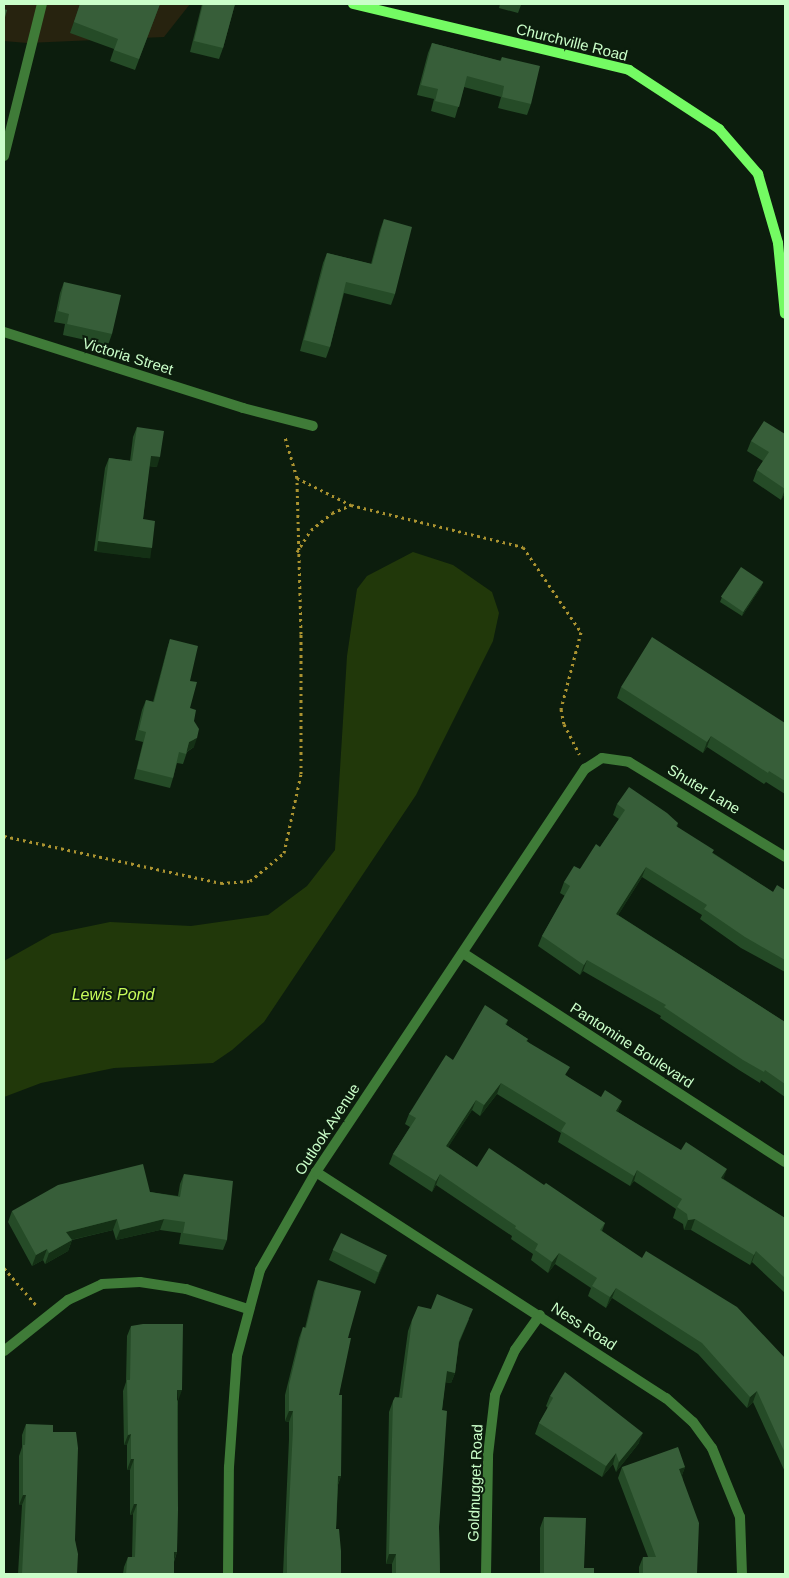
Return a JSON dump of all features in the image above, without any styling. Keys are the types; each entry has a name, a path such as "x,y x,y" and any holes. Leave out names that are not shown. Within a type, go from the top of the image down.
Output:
{"street":[{"path":"4,156 42,4"},
{"name":"Churchville Road","path":"353,4 629,70 719,129 758,174 778,243 785,314"},
{"name":"Victoria Street","path":"4,332 244,408 313,426"},
{"name":"Outlook Avenue","path":"228,1574 229,1467 237,1356 248,1309 260,1270 316,1172 585,769 602,758"},
{"name":"Shuter Lane","path":"602,758 629,762 785,857"},
{"name":"Pantomine Boulevard","path":"463,953 785,1162"},
{"name":"Ness Road","path":"316,1172 540,1314 666,1398 693,1422 712,1448 740,1517 742,1574"},
{"path":"4,1351 68,1300 102,1284 140,1282 186,1289 248,1309"},
{"name":"Goldnugget Road","path":"486,1574 488,1455 495,1395 515,1350 540,1314"}],"path":[{"path":"4,836 221,883 250,881 284,853 301,774 301,634 297,552 297,478 279,417"},
{"path":"297,478 351,505 523,548 581,632 561,709 564,724 585,769"},
{"path":"297,552 312,530 332,513 351,505"},
{"path":"4,1268 46,1317"}],"shaded area":[{"path":"4,4 190,4 164,37 27,43 4,41"}],"water":[{"name":"Lewis Pond","path":"413,552 453,565 492,592 499,613 493,641 416,795 264,1022 232,1050 213,1063 114,1068 41,1083 4,1097 4,961 52,934 110,922 191,926 268,915 307,886 335,850 347,656 357,589 367,576"}],"building":[{"path":"80,4 160,4 139,59 114,50 118,39 74,22"},
{"path":"203,4 235,4 223,48 194,41"},
{"path":"4,9 7,10 4,21"},
{"path":"432,43 501,61 502,57 540,66 531,104 502,97 504,86 467,76 459,107 435,101 438,89 421,85"},
{"path":"384,219 412,227 395,294 346,282 330,347 304,340 327,253 372,264"},
{"path":"64,282 121,295 112,334 67,324 69,314 58,311"},
{"path":"764,421 785,434 785,489 757,470 769,452 751,441"},
{"path":"137,427 164,431 160,457 151,456 143,519 155,521 152,548 98,541 109,458 132,461"},
{"path":"741,567 763,582 743,612 721,597"},
{"path":"652,637 785,723 785,781 769,771 768,773 711,736 707,742 621,687"},
{"path":"170,639 198,646 190,681 197,682 190,708 196,710 194,721 199,729 197,738 189,742 186,754 179,752 173,778 137,769 146,732 139,730 146,700 154,702"},
{"path":"629,787 667,813 678,823 676,826 714,850 712,853 773,892 777,885 785,890 785,960 745,937 704,909 707,905 646,867 616,914 785,1022 785,1084 765,1070 764,1072 743,1060 664,1007 666,1005 587,960 584,965 542,936 570,886 564,882 574,866 580,869 596,844 600,847 625,810 617,804"},
{"path":"485,1005 508,1020 505,1024 528,1039 526,1041 570,1067 565,1075 601,1097 605,1090 622,1101 616,1111 681,1150 686,1142 727,1169 721,1178 785,1218 785,1278 756,1251 754,1255 695,1219 688,1220 687,1214 677,1207 682,1199 637,1170 634,1176 561,1131 566,1123 501,1083 484,1105 476,1100 446,1146 477,1167 489,1148 544,1185 546,1183 605,1223 600,1230 642,1258 646,1251 737,1307 785,1358 785,1453 757,1391 750,1397 702,1343 616,1288 610,1297 592,1286 597,1278 559,1253 552,1262 535,1250 538,1244 515,1228 516,1226 440,1174 436,1181 393,1154 416,1118 409,1114 446,1055 453,1060"},
{"path":"143,1164 150,1192 180,1197 184,1174 233,1181 227,1240 183,1233 185,1222 164,1219 120,1230 117,1219 66,1232 72,1240 49,1253 47,1249 36,1255 12,1211 58,1185"},
{"path":"341,1233 387,1255 379,1272 333,1250"},
{"path":"318,1280 361,1291 348,1338 351,1338 339,1395 342,1395 341,1476 338,1476 336,1529 339,1529 341,1574 287,1574 293,1429 293,1411 289,1411 289,1385 303,1327 306,1328"},
{"path":"437,1294 473,1309 459,1341 455,1373 447,1371 442,1410 447,1411 439,1527 440,1574 396,1574 396,1554 389,1554 393,1401 395,1397 402,1398 412,1320 418,1306 431,1309"},
{"path":"143,1324 183,1324 182,1390 177,1390 178,1510 177,1552 174,1552 174,1574 126,1574 128,1557 135,1557 137,1504 134,1504 134,1459 131,1459 131,1434 128,1435 127,1380 130,1380 131,1326"},
{"path":"565,1372 643,1433 619,1462 616,1453 606,1466 539,1423 553,1398 550,1396"},
{"path":"26,1424 53,1425 53,1432 76,1432 78,1448 75,1540 78,1554 77,1574 22,1574 26,1495 23,1495 23,1445 25,1445"},
{"path":"678,1447 685,1467 679,1469 699,1523 697,1574 643,1574 643,1557 656,1557 622,1467"},
{"path":"544,1517 586,1518 584,1568 594,1568 594,1574 544,1574"}]}
